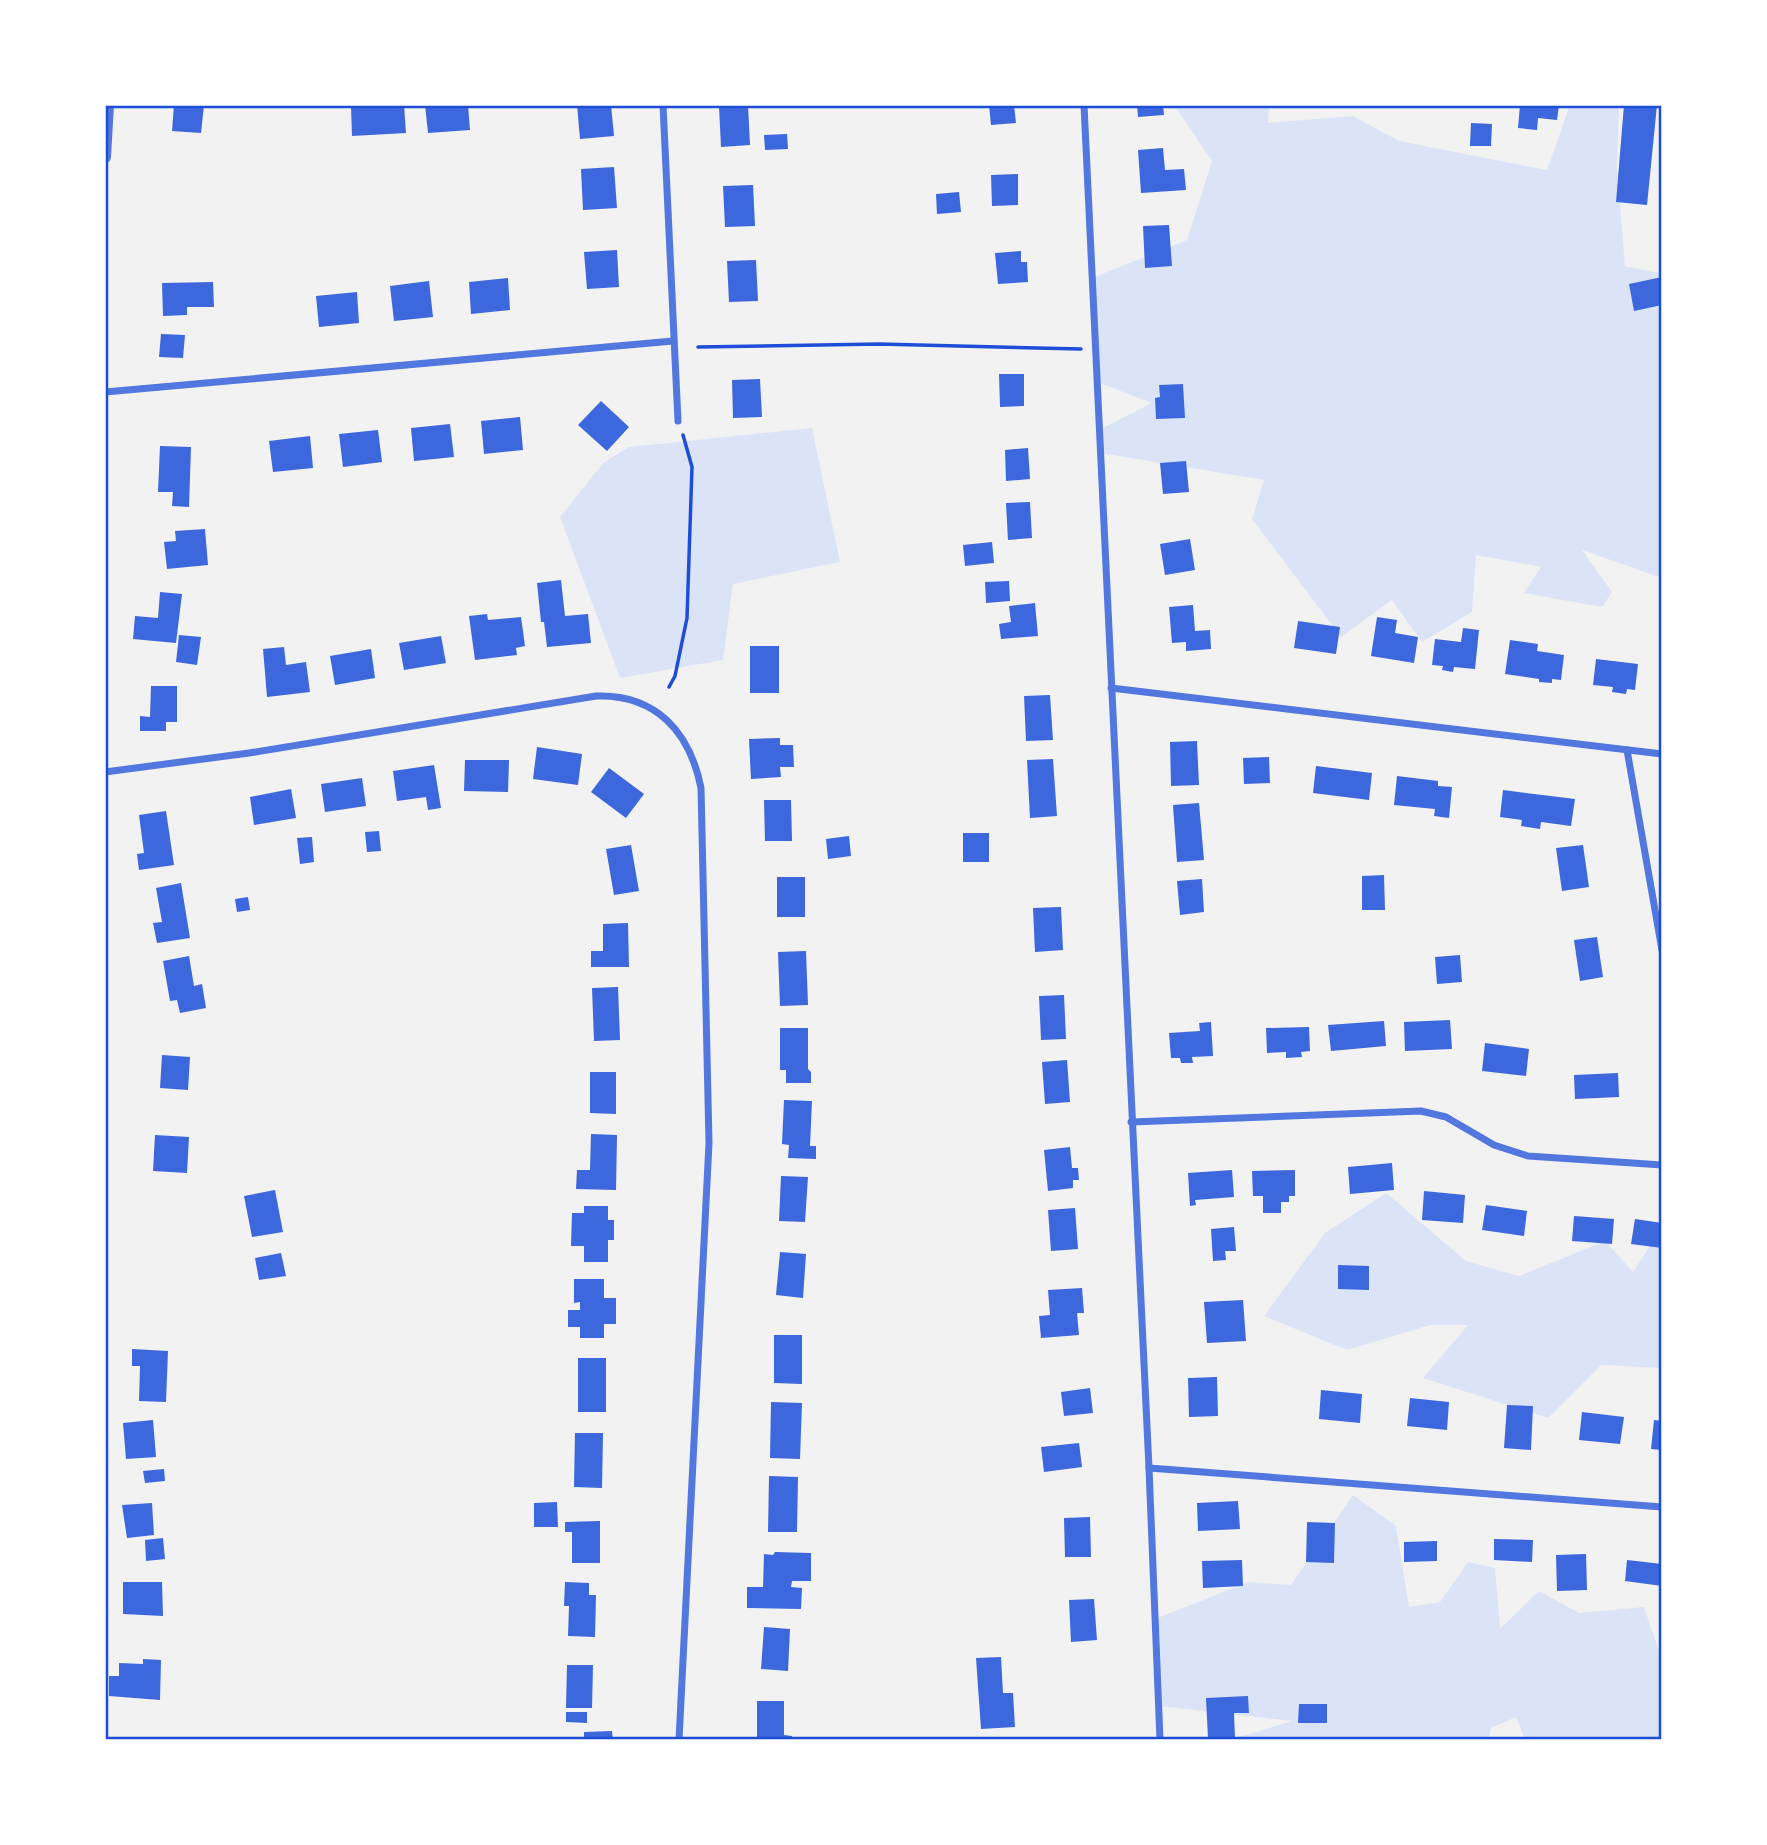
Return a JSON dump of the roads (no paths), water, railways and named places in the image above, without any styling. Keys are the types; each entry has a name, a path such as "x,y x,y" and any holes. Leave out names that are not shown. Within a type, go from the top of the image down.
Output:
{"street":[{"path":"105,157 108,105"},
{"path":"663,105 678,421"},
{"path":"1084,105 1160,1740"},
{"path":"105,392 673,341"},
{"path":"1111,688 1662,754"},
{"path":"105,772 249,754 596,696 623,698 650,708 682,736 691,753 701,788 709,1143 679,1740"},
{"path":"1627,750 1662,950"},
{"path":"1131,1122 1421,1111 1446,1117 1494,1145 1528,1156 1662,1165"},
{"path":"1149,1468 1662,1507"}]}
